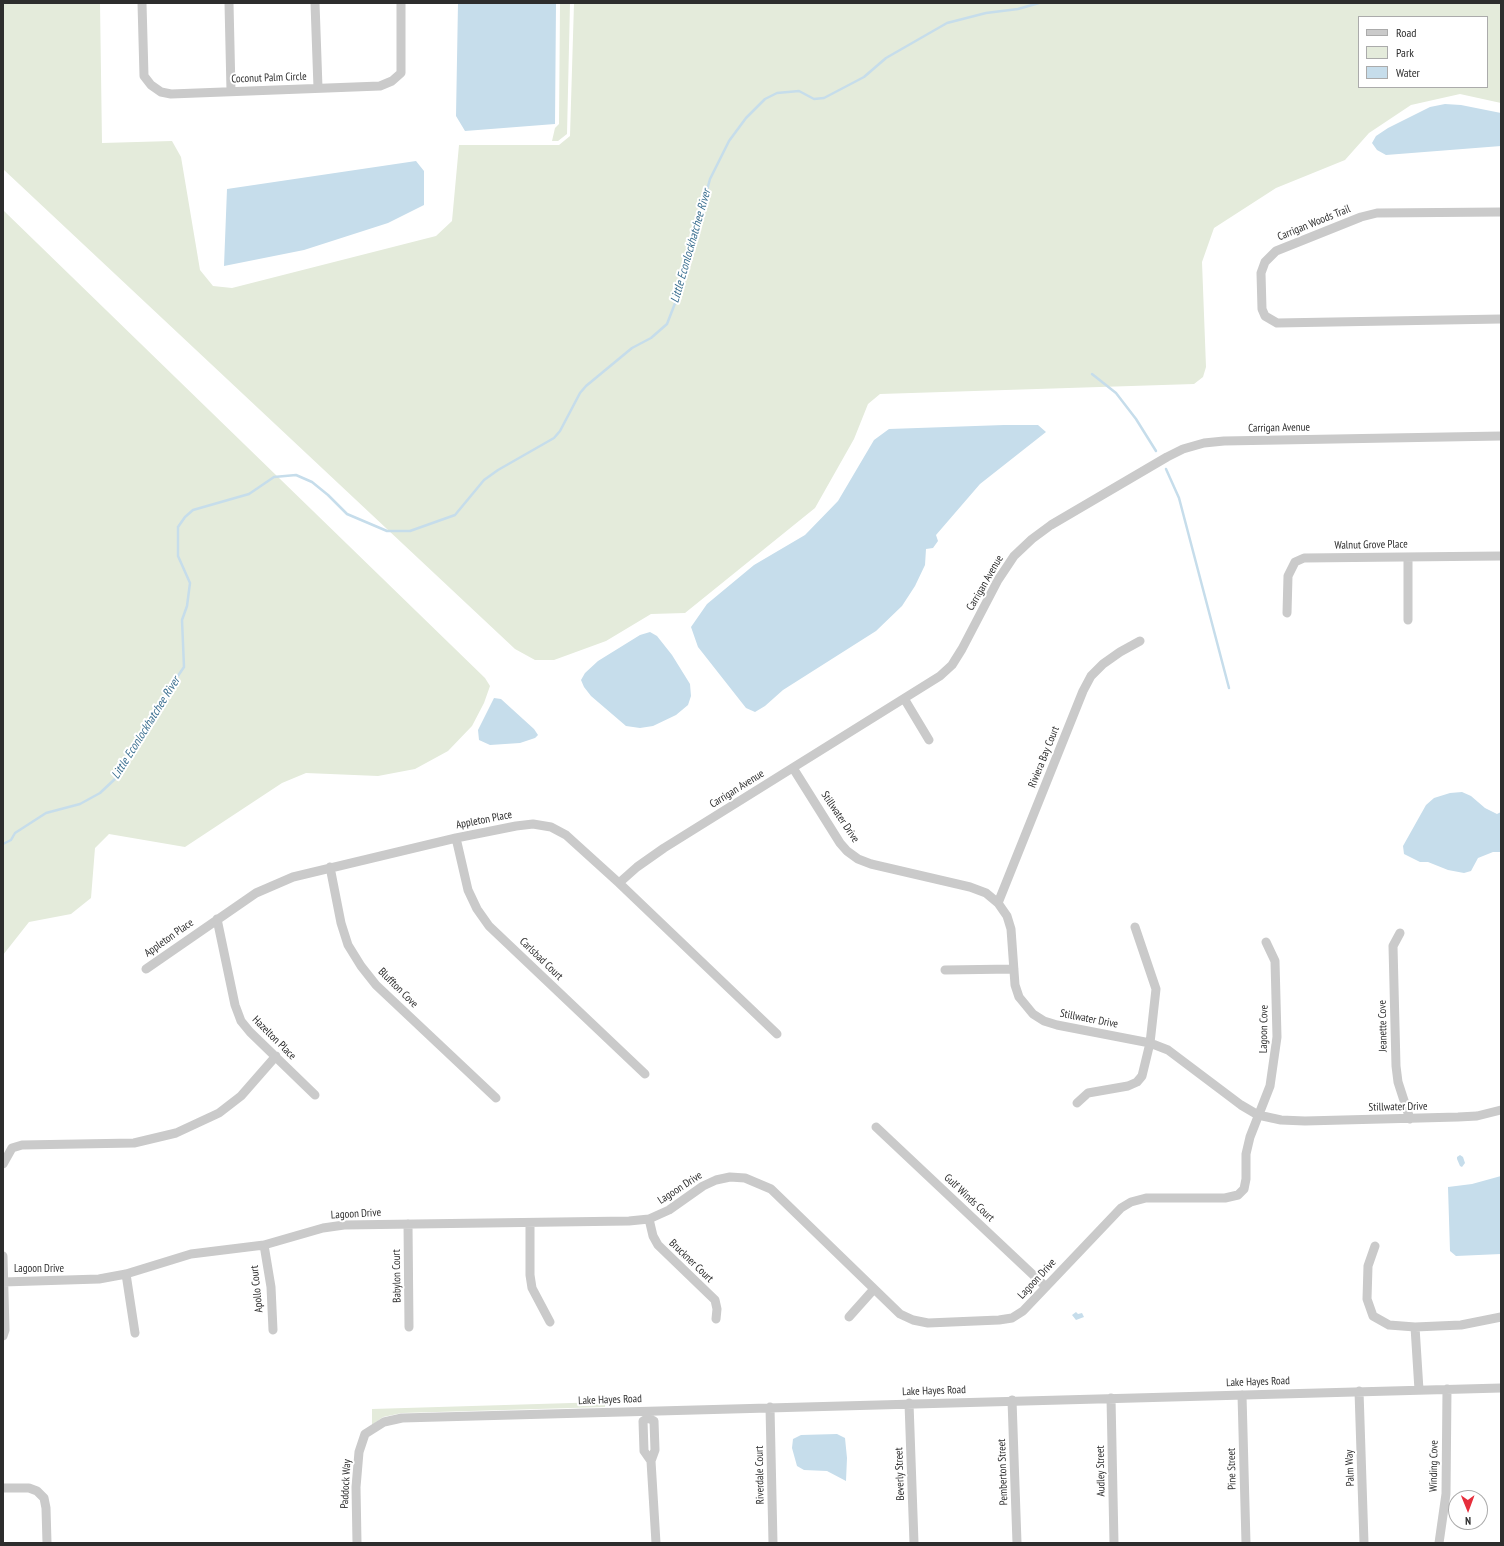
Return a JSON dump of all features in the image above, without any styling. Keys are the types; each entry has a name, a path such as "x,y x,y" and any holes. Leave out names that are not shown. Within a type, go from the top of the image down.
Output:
{"street":[{"name":"Coconut Palm Circle","path":"142,3 144,76 151,85 161,92 171,94 380,86 392,81 401,73 401,3"},
{"path":"229,3 231,91"},
{"path":"315,3 318,88"},
{"name":"Carrigan Woods Trail","path":"1501,212 1377,213 1361,217 1276,251 1265,262 1261,273 1262,309 1265,316 1277,322 1501,319"},
{"name":"Carrigan Avenue","path":"619,883 637,867 664,848 905,700 940,676 952,665 962,649 998,580 1014,556 1032,539 1051,525 1183,449 1204,443 1224,440 1501,436"},
{"name":"Walnut Grove Place","path":"1287,613 1288,576 1295,562 1304,558 1501,556"},
{"path":"1408,557 1408,620"},
{"name":"Riviera Bay Court","path":"998,903 1083,691 1091,676 1103,664 1120,652 1140,641"},
{"path":"905,700 928,740"},
{"name":"Stillwater Drive","path":"793,768 840,843 847,851 858,859 871,864 970,887 986,893 998,903 1007,916 1011,929 1014,986 1024,1006 1044,1021 1057,1025 1150,1043 1168,1050 1241,1105 1258,1115 1281,1120 1410,1119 1477,1116 1501,1110"},
{"name":"Appleton Place","path":"146,969 256,893 293,877 456,838 533,824 551,827 566,835 619,883 777,1034"},
{"name":"Carlsbad Court","path":"456,838 468,890 476,909 490,926 645,1074"},
{"name":"Bluffton Cove","path":"330,867 341,923 348,945 360,966 376,985 496,1098"},
{"name":"Hazelton Place","path":"218,919 235,1005 241,1021 250,1032 315,1095"},
{"path":"1077,1103 1088,1093 1128,1086 1136,1082 1142,1076 1150,1043 1156,989 1135,927"},
{"name":"Jeanette Cove","path":"1400,933 1393,946 1396,1066 1398,1082 1410,1119"},
{"name":"Lagoon Cove","path":"1258,1115 1270,1086 1278,1037 1275,961 1266,942"},
{"path":"945,970 1014,969"},
{"path":"3,1164 12,1148 22,1145 134,1143 176,1133 219,1113 241,1096 276,1056"},
{"name":"Lagoon Drive","path":"3,1256 3,1282 81,1281 126,1274 191,1254 264,1245 323,1228 344,1225 530,1223 629,1221 649,1219 669,1210 703,1186 716,1180 730,1177 745,1178 771,1189 900,1314 913,1320 928,1323 999,1320 1012,1318 1023,1311 1121,1208 1131,1202 1146,1198 1225,1198 1238,1195 1244,1188 1246,1179 1246,1154 1258,1115"},
{"name":"Gulf Winds Court","path":"876,1127 1046,1287"},
{"name":"Bruckner Court","path":"649,1219 653,1236 658,1245 715,1300 717,1309 716,1319"},
{"path":"530,1223 530,1275 532,1288 550,1322"},
{"name":"Babylon Court","path":"408,1224 409,1327"},
{"name":"Apollo Court","path":"264,1245 271,1287 272,1330"},
{"path":"1375,1246 1368,1266 1367,1299 1373,1316 1389,1325 1415,1327 1461,1325 1501,1317"},
{"path":"126,1274 134,1333"},
{"path":"3,1282 3,1336"},
{"path":"849,1317 874,1289"},
{"path":"1415,1327 1419,1390"},
{"name":"Lake Hayes Road","path":"370,1431 384,1422 402,1418 648,1414 770,1407 1501,1388"},
{"name":"Winding Cove","path":"1440,1543 1446,1494 1447,1389"},
{"name":"Palm Way","path":"1359,1391 1364,1543"},
{"name":"Pine Street","path":"1242,1395 1246,1543"},
{"name":"Audley Street","path":"1111,1398 1114,1543"},
{"name":"Pemberton Street","path":"1012,1400 1017,1543"},
{"name":"Beverly Street","path":"910,1403 914,1543"},
{"name":"Riverdale Court","path":"770,1407 773,1543"},
{"path":"648,1414 654,1421 655,1450 651,1461 656,1543"},
{"name":"Paddock Way","path":"357,1543 356,1487 360,1452 365,1434 370,1431"},
{"path":"3,1488 29,1488 37,1491 44,1498 46,1508 47,1543"}],"green space":[{"path":"3,3 100,3 102,143 172,141 181,157 200,270 213,286 232,288 436,236 452,221 459,145 559,145 570,136 574,3 1501,3 1501,103 1460,94 1411,105 1369,133 1345,160 1276,188 1214,228 1202,262 1206,367 1203,377 1194,384 880,394 868,404 854,439 815,508 685,613 651,614 606,641 554,660 535,660 515,649 3,169"},
{"path":"560,3 570,3 567,134 558,141 552,141 555,128 559,124"},
{"path":"3,210 485,678 490,686 484,703 472,726 448,751 415,769 378,776 306,773 282,783 185,847 109,834 95,848 91,898 71,914 29,922 3,955"},
{"path":"605,1402 605,1407 402,1413 383,1417 372,1425 372,1409"}],"water":[{"path":"458,3 556,3 555,124 465,131 456,116"},
{"path":"1445,104 1461,105 1501,113 1501,146 1386,155 1377,150 1372,143 1376,136 1388,128 1430,107"},
{"path":"416,161 424,171 424,205 388,223 304,250 224,266 227,189"},
{"path":"1038,425 1046,432 980,484 936,535 938,541 933,548 926,549 925,565 915,586 902,606 876,631 783,690 765,706 755,712 746,708 698,647 691,627 707,604 754,565 805,535 838,501 874,440 889,429"},
{"path":"650,632 657,636 672,655 690,684 691,696 688,705 676,715 653,726 640,728 626,726 591,696 581,680 585,673 598,661 640,635"},
{"path":"494,698 501,699 534,729 538,735 535,738 520,743 490,745 479,740 478,730"},
{"path":"1462,792 1471,796 1485,808 1497,814 1501,812 1501,852 1493,852 1478,858 1471,871 1464,873 1448,870 1428,862 1420,862 1404,854 1403,846 1426,805 1434,798 1450,793"},
{"path":"1460,1155 1463,1157 1465,1163 1462,1167 1457,1159"},
{"path":"1501,1176 1501,1254 1456,1256 1450,1251 1448,1187 1472,1184"},
{"path":"1076,1312 1078,1314 1082,1313 1084,1317 1076,1320 1072,1315"},
{"path":"837,1434 845,1438 847,1458 846,1481 827,1471 804,1470 797,1466 792,1448 793,1439 801,1435"}],"waterway":[{"name":"Little Econlockhatchee River","path":"3,844 11,840 15,833 46,813 80,804 100,793 116,778 164,702 171,686 184,667 182,620 187,606 190,583 178,556 178,527 185,517 193,510 249,494 274,477 296,475 312,482 328,495 347,514 387,531 410,531 455,515 484,480 498,470 554,438 560,431 580,393 586,386 632,348 651,338 667,324 684,280 684,274 710,179 729,141 746,118 765,99 777,93 799,91 814,99 824,98 864,77 886,58 947,23 986,13 1018,9 1039,3"},
{"path":"1092,374 1116,393 1136,419 1156,451"},
{"path":"1166,469 1179,498 1229,688"}]}
